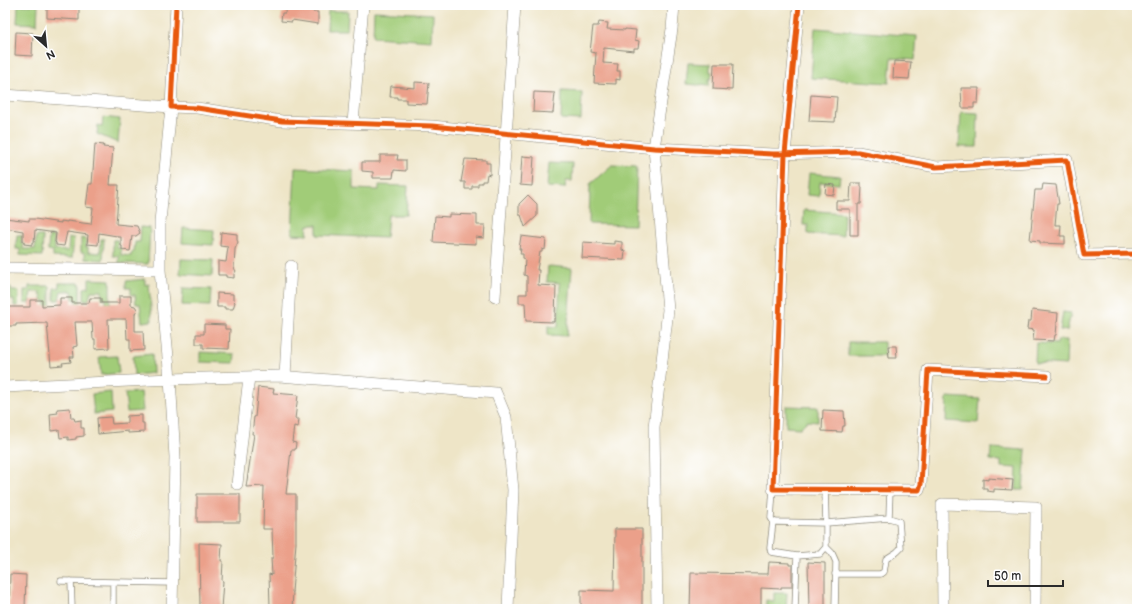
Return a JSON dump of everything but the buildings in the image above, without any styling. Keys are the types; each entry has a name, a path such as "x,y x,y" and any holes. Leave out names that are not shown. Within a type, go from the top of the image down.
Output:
{"street":[{"path":"172,609 175,457 170,379 160,270 160,222 170,107 176,5"},
{"path":"353,123 363,5"},
{"path":"495,297 515,5"},
{"path":"657,609 654,427 668,310 654,148 672,29 674,5"},
{"path":"799,5 785,154 773,488 919,490 921,484 928,370 1047,376"},
{"path":"5,95 197,108 282,121 432,126 654,148 785,154 858,152 936,167 1067,160 1084,255 1137,254"},
{"path":"285,377 291,266"},
{"path":"5,268 160,270"},
{"path":"237,484 249,377"},
{"path":"5,387 170,379 285,377 496,393 506,417 514,490 508,609"},
{"path":"943,609 942,504 1036,507 1035,609"}],"lane":[{"path":"773,488 771,552 797,556 820,554 826,547 825,488"},
{"path":"889,518 890,489"},
{"path":"773,521 826,523 889,518 900,521 901,548 886,559 884,572 880,574 835,574"},
{"path":"826,547 832,553 836,562 835,609"},
{"path":"796,609 797,556"},
{"path":"61,581 173,583"},
{"path":"70,581 72,609"},
{"path":"113,609 114,582"}],"green space":[{"path":"18,5 38,5 37,24 17,23"},
{"path":"328,11 348,11 347,30 327,30"},
{"path":"374,11 433,14 432,41 373,37"},
{"path":"815,28 917,36 915,60 891,58 889,83 811,78"},
{"path":"688,63 710,64 710,72 712,72 711,79 709,79 709,86 686,84"},
{"path":"562,91 582,92 581,120 561,119"},
{"path":"961,112 978,113 977,147 959,147"},
{"path":"103,117 120,119 118,143 97,134 98,125 102,126"},
{"path":"549,163 573,164 572,181 566,181 565,188 547,187"},
{"path":"612,165 637,166 635,225 589,224 590,184"},
{"path":"295,168 354,171 354,189 379,190 379,185 408,186 406,215 388,215 386,238 317,235 317,225 308,225 307,235 292,234"},
{"path":"809,173 840,176 839,184 820,182 819,196 807,195"},
{"path":"804,210 844,213 843,236 808,234 808,225 803,225"},
{"path":"141,227 150,228 148,264 119,263 119,256 113,256 113,240 118,240 117,248 121,248 121,255 131,256 132,252 134,252 135,242 140,242"},
{"path":"183,228 214,230 213,245 182,243"},
{"path":"17,235 22,235 21,243 23,243 23,249 35,249 36,236 43,236 42,256 20,255 20,249 16,249"},
{"path":"49,236 54,237 55,250 68,251 69,238 74,238 72,258 53,257 53,251 48,250"},
{"path":"81,238 86,239 86,247 88,247 88,252 100,253 101,239 104,239 103,260 85,259 85,253 81,252"},
{"path":"181,259 213,260 212,276 180,274"},
{"path":"548,266 572,268 567,336 548,335 548,326 558,327 560,283 547,282"},
{"path":"89,279 110,280 110,306 106,306 106,298 102,298 102,291 91,291 89,300 84,300 84,288 89,287"},
{"path":"145,279 145,285 149,284 152,321 142,322 140,304 136,304 135,295 131,295 131,288 126,288 126,281"},
{"path":"59,283 80,283 80,307 76,307 76,299 73,299 72,291 61,291 59,300 54,300 54,288 59,288"},
{"path":"29,286 50,286 50,309 46,309 46,301 42,301 40,292 31,292 29,303 24,303 24,290 29,290"},
{"path":"5,287 11,287 11,291 19,291 18,306 14,306 14,300 11,299 11,293 5,293"},
{"path":"183,288 211,289 210,306 182,305"},
{"path":"1063,312 1071,313 1067,331 1060,330"},
{"path":"1058,340 1067,340 1066,365 1035,363 1036,343 1057,344"},
{"path":"848,342 884,342 884,356 848,356"},
{"path":"200,352 235,354 234,363 200,362"},
{"path":"152,354 153,373 134,375 133,356"},
{"path":"117,356 119,373 101,375 99,357"},
{"path":"111,392 112,412 94,414 92,394"},
{"path":"141,392 143,411 127,412 125,393"},
{"path":"947,397 980,399 978,423 946,421"},
{"path":"786,406 818,407 818,422 807,421 800,428 786,427"},
{"path":"991,448 1026,450 1023,490 1016,490 1017,468 1001,467 1001,461 990,460"},
{"path":"774,593 787,593 786,609 766,609 766,600 774,601"}],"cycle path":[{"path":"176,5 171,107 197,108 282,121 432,126 654,148 773,154 858,152 936,167 1067,160 1084,255 1137,254"},
{"path":"799,5 785,154 773,489 919,490 921,484 928,370 1047,376"}]}
